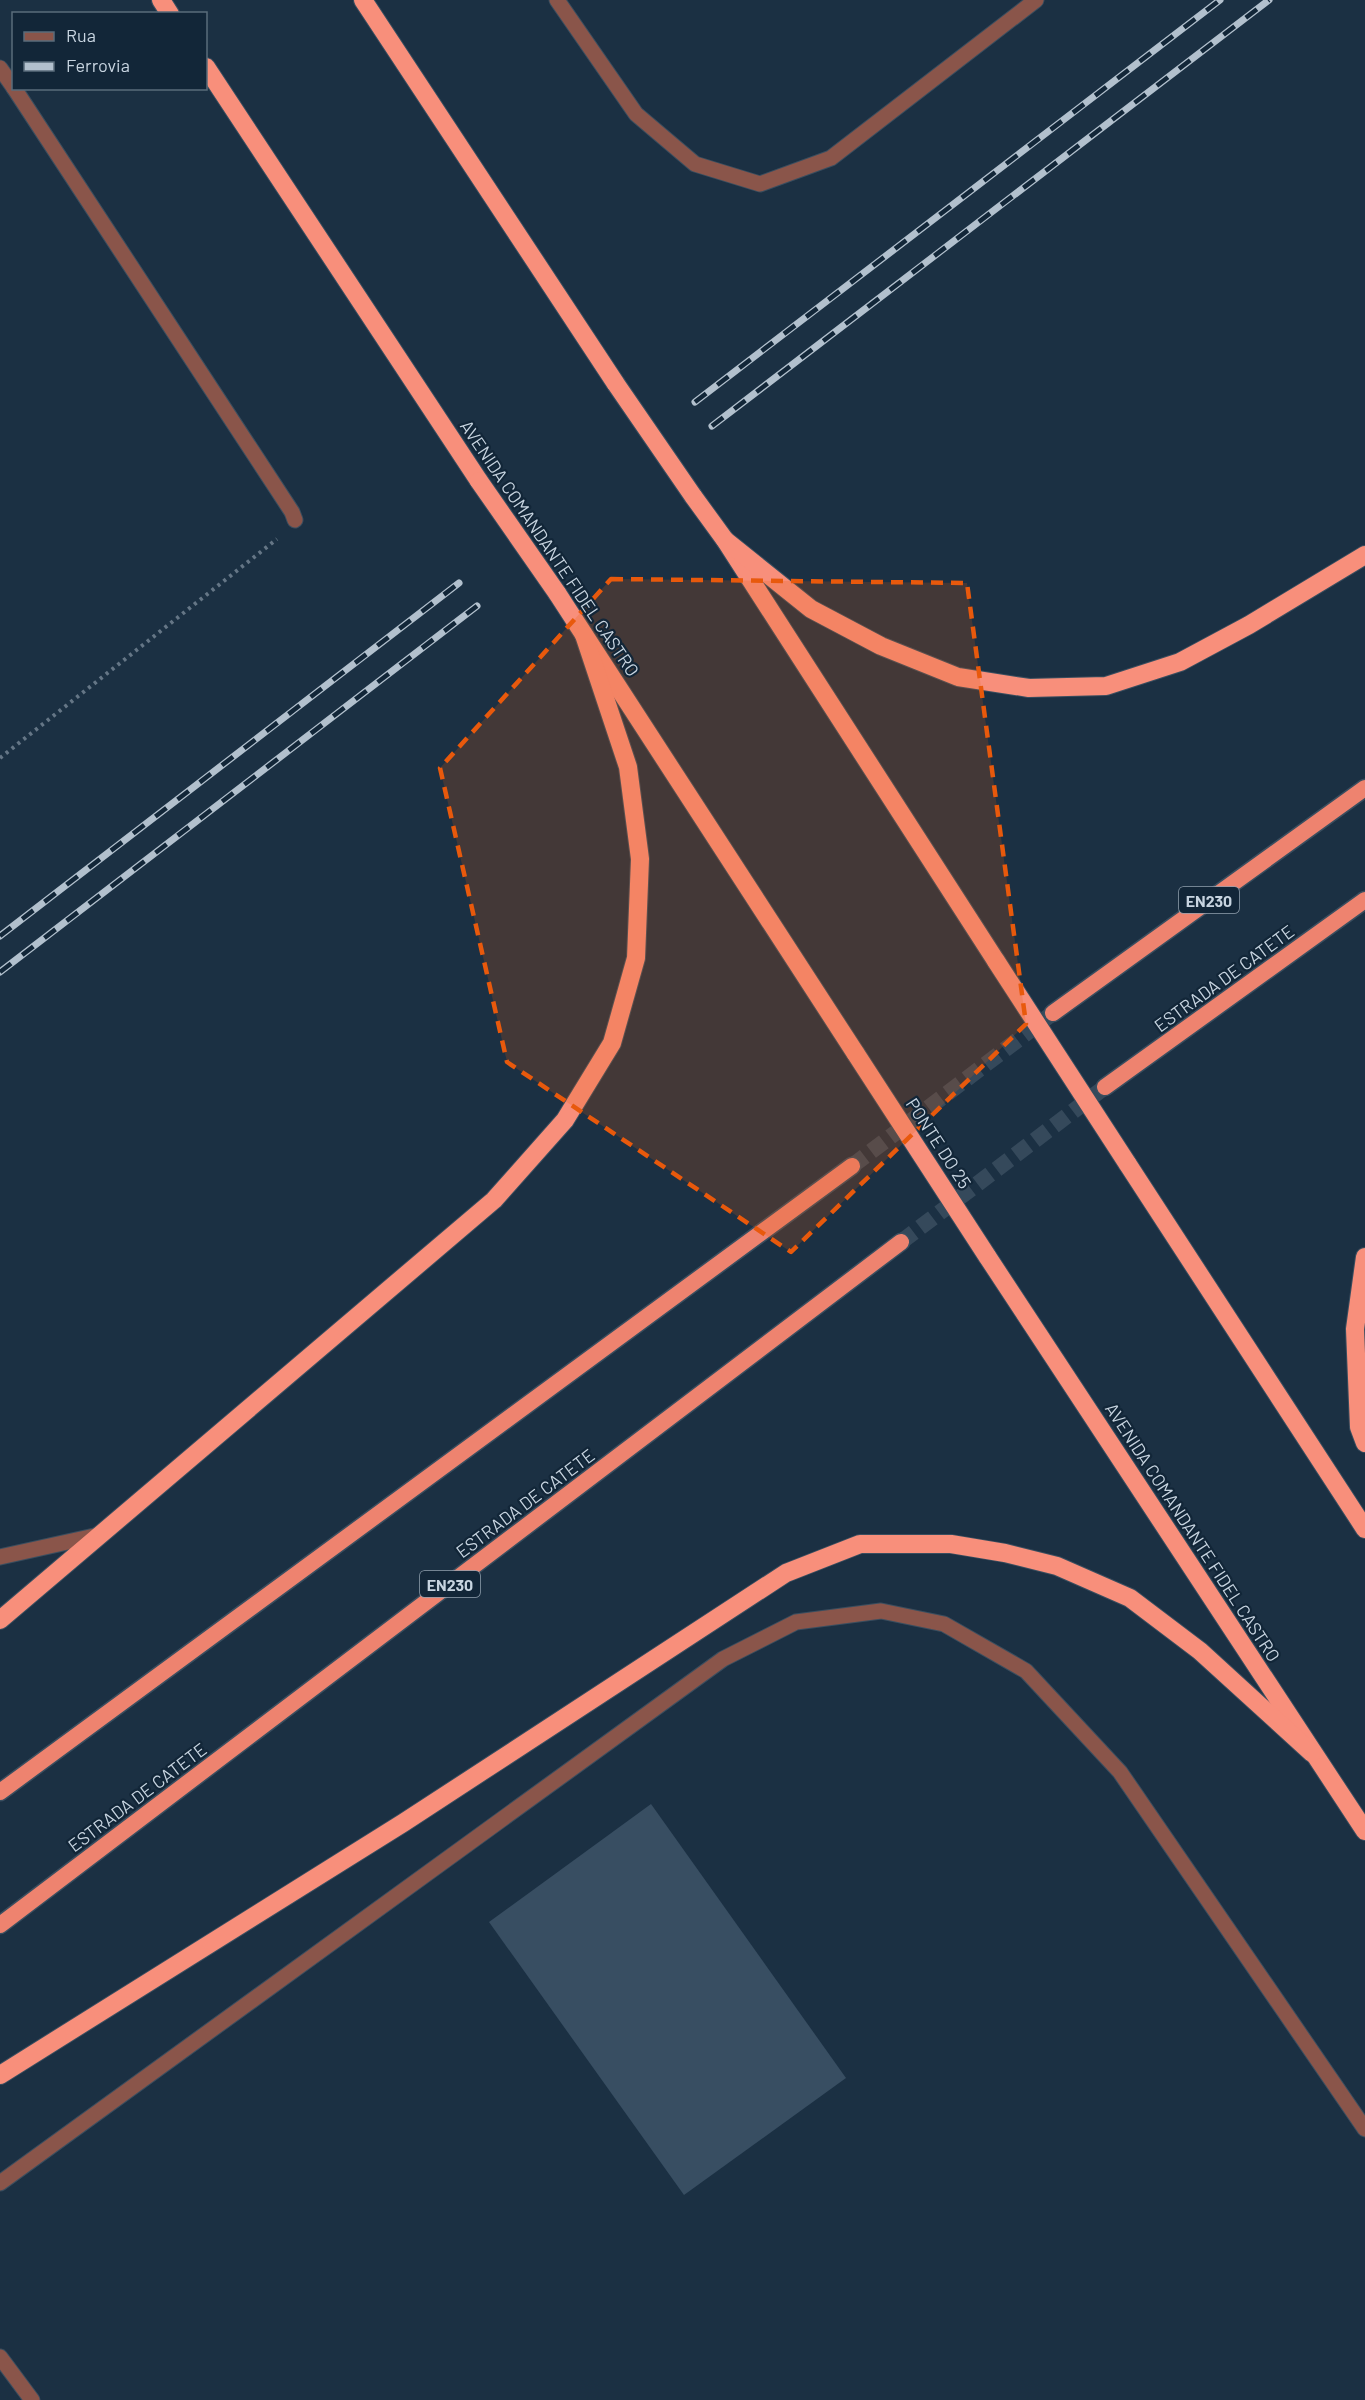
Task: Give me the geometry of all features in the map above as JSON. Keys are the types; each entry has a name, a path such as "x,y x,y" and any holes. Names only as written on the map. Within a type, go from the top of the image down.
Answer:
{"highway":[{"path":"363,0 616,384 725,540 1365,1529"},
{"name":"AVENIDA COMANDANTE FIDEL CASTRO","path":"207,69 479,481 557,593 856,1054"},
{"path":"725,540 811,609 881,646 958,677 1029,688 1106,686 1180,662 1249,625 1365,555"},
{"path":"0,1620 494,1200 565,1120 612,1043 636,958 640,859 628,767 584,635"},
{"name":"EN230","path":"1053,1012 1365,788"},
{"name":"ESTRADA DE CATETE","path":"1105,1087 1365,900"},
{"name":"PONTE DO 25","path":"856,1054 987,1256"},
{"path":"0,1792 852,1166"},
{"name":"ESTRADA DE CATETE","path":"0,1925 901,1242"},
{"name":"AVENIDA COMANDANTE FIDEL CASTRO","path":"987,1256 1365,1831"},
{"path":"1365,1257 1355,1329 1359,1427 1365,1443"},
{"path":"0,2075 403,1823 786,1573 860,1544 951,1544 1005,1554 1057,1566 1130,1598 1200,1651 1312,1753"}],"street":[{"path":"556,0 636,114 695,164 760,184 831,158 1036,0"},
{"path":"0,68 12,85"},
{"path":"15,90 292,512 295,520"},
{"path":"0,1557 101,1534"},
{"path":"0,2183 723,1659 796,1622 881,1611 944,1623 1026,1671 1120,1772 1365,2129"},
{"path":"0,2357 32,2400"}],"path":[{"path":"0,758 294,525 295,520"}],"highlighted area":[{"path":"611,579 967,583 1026,1024 791,1252 507,1062 440,768"}],"building":[{"path":"651,1804 846,2078 684,2195 489,1922"}],"tunnel":[{"path":"852,1166 1053,1013"},
{"path":"901,1242 1105,1087"}],"railway":[{"path":"695,402 1220,0"},
{"path":"712,426 1269,0"},
{"path":"0,936 459,583"},
{"path":"0,972 477,606"}]}
